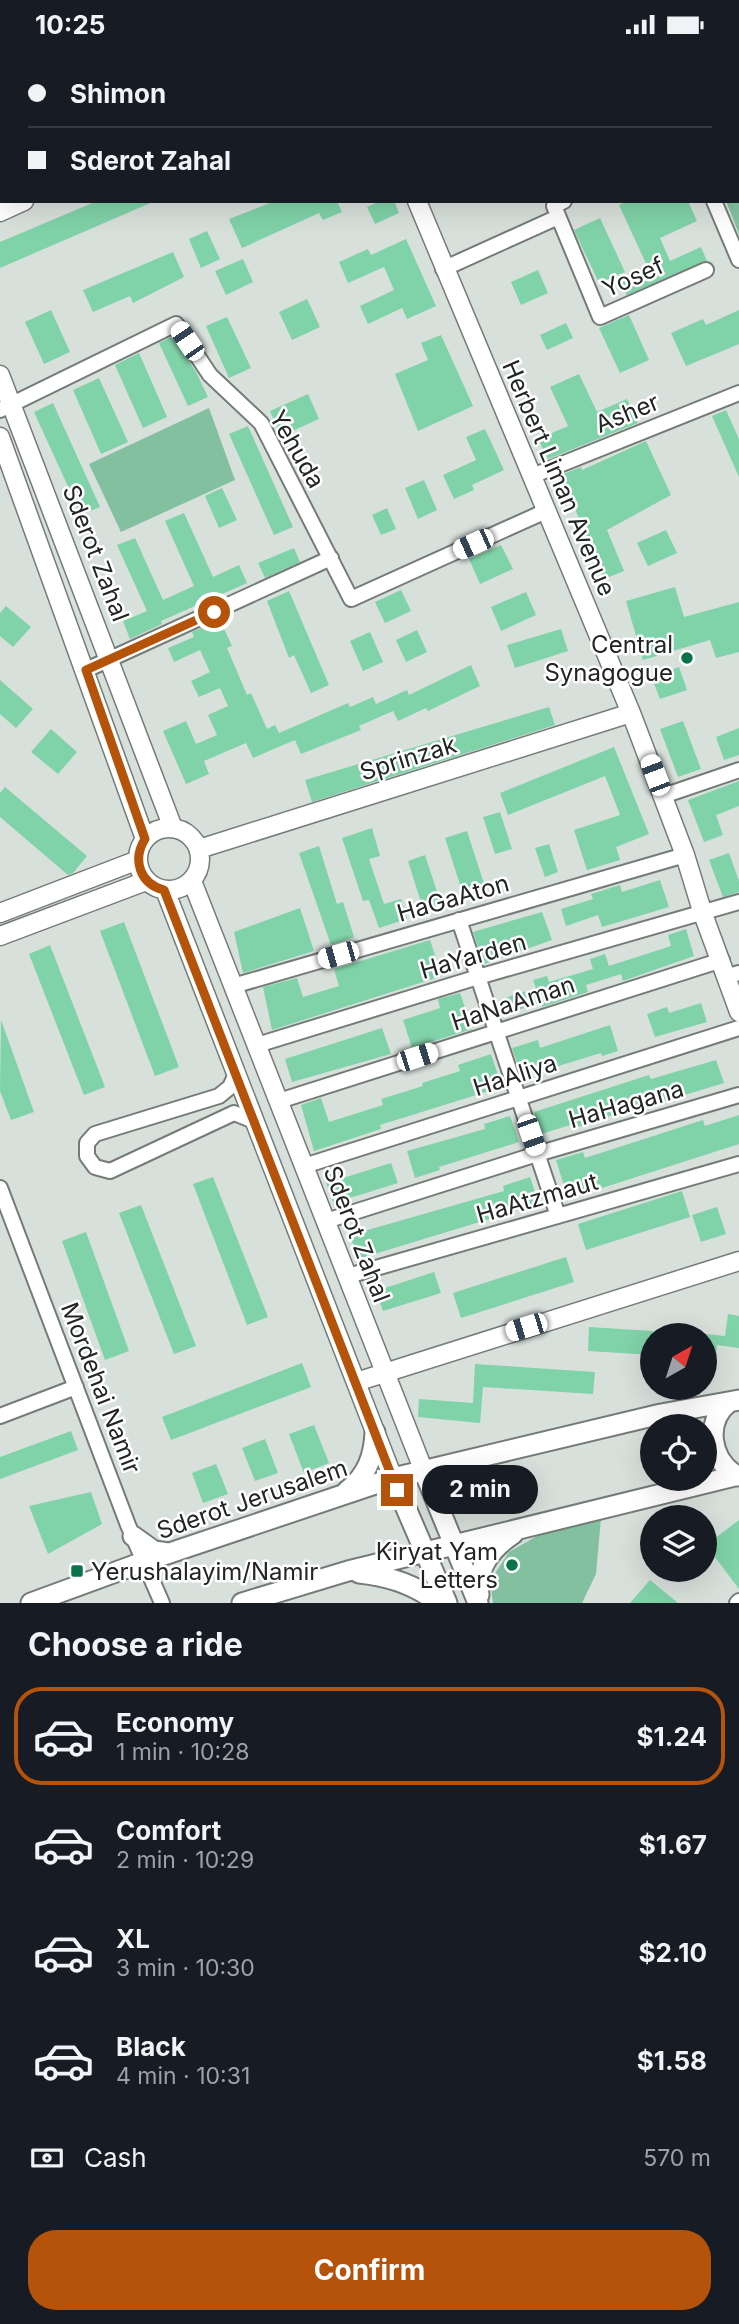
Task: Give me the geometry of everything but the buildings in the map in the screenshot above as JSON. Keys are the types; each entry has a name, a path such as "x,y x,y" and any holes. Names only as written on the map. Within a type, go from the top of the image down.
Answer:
{"main road":[{"name":"Sderot Jerusalem","path":"690,1414 734,1401"},
{"path":"734,1401 716,1416 712,1428 720,1461 738,1476"},
{"name":"Sderot Jerusalem","path":"31,1603 169,1553 423,1469 640,1426"},
{"path":"343,1494 366,1470 374,1450 375,1431"},
{"name":"Sderot Zahal","path":"423,1469 479,1603"},
{"path":"242,1603 348,1571 659,1493 738,1476"},
{"path":"393,1478 447,1603"},
{"path":"479,1603 478,1585 486,1559 493,1550 520,1529"},
{"path":"133,1536 154,1551 169,1553"},
{"path":"348,1571 398,1580 419,1589 438,1603"}],"street":[{"path":"0,212 20,203"},
{"name":"Herbert Liman Avenue","path":"418,203 443,269 631,713 685,855 703,914 730,970 739,1012"},
{"path":"443,269 558,217 554,206 560,203"},
{"path":"715,203 739,260"},
{"name":"Yosef","path":"558,217 600,317 706,270"},
{"name":"Yehuda","path":"6,407 176,324 210,375 261,423 351,599 546,511"},
{"name":"Sderot Zahal","path":"0,375 6,407 111,660 173,828"},
{"name":"Asher","path":"532,476 739,393"},
{"name":"Sderot Zahal","path":"0,437 145,839"},
{"path":"86,670 331,558"},
{"name":"Sprinzak","path":"199,849 631,713"},
{"path":"663,796 739,770"},
{"path":"173,828 189,835 199,849 200,866 192,881 175,891 164,890 146,881 138,860 145,839 153,832 173,828"},
{"name":"HaGaAton","path":"233,986 685,855"},
{"path":"0,913 138,860"},
{"path":"0,936 146,881"},
{"name":"Sderot Zahal","path":"192,881 423,1469"},
{"path":"164,890 393,1478"},
{"name":"HaYarden","path":"257,1045 478,977 739,902"},
{"path":"458,920 558,1216"},
{"name":"HaNaAman","path":"279,1101 496,1032 730,970"},
{"name":"HaAliya","path":"304,1166 739,1028"},
{"path":"236,1074 230,1087 219,1096 95,1134 87,1143 87,1156 94,1167 110,1171 234,1113 254,1122"},
{"name":"HaHagana","path":"326,1221 739,1094"},
{"name":"HaAtzmaut","path":"348,1276 739,1164"},
{"name":"Mordehai Namir","path":"0,1188 143,1562 162,1603"},
{"path":"356,1382 739,1261"},
{"path":"0,1416 76,1387"}],"green space":[{"path":"727,203 739,203 739,234"},
{"path":"209,408 235,480 121,532 89,464"},
{"path":"601,1518 596,1574 582,1603 493,1603 490,1581 509,1552 546,1531"}],"place":[{"name":"Central Synagogue","path":"687,658"},
{"name":"Kiryat Yam Letters","path":"512,1565"},
{"name":"Yerushalayim/Namir","path":"77,1571"}],"route":[{"path":"214,612 86,670 145,839 139,853 139,868 146,881 164,890 397,1490"}]}
